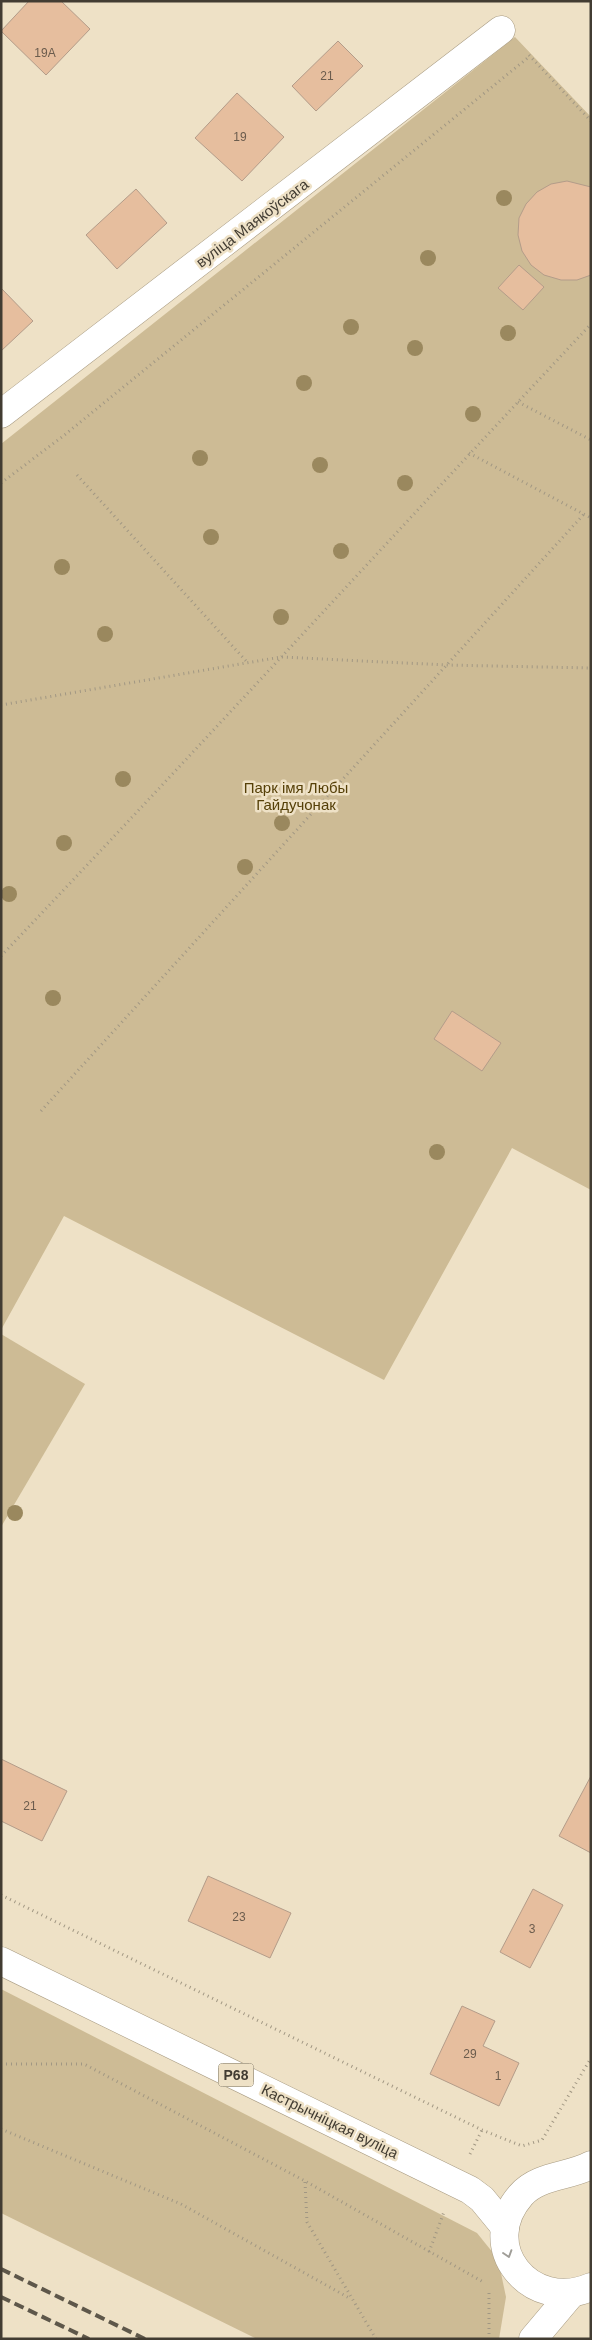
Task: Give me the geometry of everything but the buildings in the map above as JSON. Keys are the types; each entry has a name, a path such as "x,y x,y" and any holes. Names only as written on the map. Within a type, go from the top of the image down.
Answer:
{"main road":[{"name":"вуліца Маякоўскага","path":"1,414 501,30"},
{"name":"Кастрычніцкая вуліца","path":"1,1961 470,2190 482,2198 505,2227"},
{"path":"560,2176 576,2172 591,2165"},
{"name":"Р68","path":"534,2336 529,2291 511,2262 505,2245 505,2227 510,2210 522,2193 539,2182 560,2176 580,2179 591,2184"},
{"name":"Кастрычніцкая вуліца","path":"470,2190 495,2194 522,2193"},
{"name":"Р68","path":"521,2277 536,2288 552,2293 581,2290"},
{"name":"Р68","path":"534,2336 581,2290"}],"path":[{"path":"501,30 530,56 591,121"},
{"path":"1,483 62,437 530,56"},
{"path":"1,956 176,771 469,453 591,324"},
{"path":"518,402 591,440"},
{"path":"469,453 591,518"},
{"path":"77,475 247,662"},
{"path":"41,1111 584,514"},
{"path":"1,704 281,657 446,665 591,668"},
{"path":"1,1895 482,2130 522,2146 542,2140 591,2058"},
{"path":"1,2064 84,2064 305,2181 489,2285 489,2339"},
{"path":"1,2129 181,2204 351,2299"},
{"path":"305,2181 307,2222 376,2339"}],"green space":[{"name":"Парк імя Любы Гайдучонак","path":"515,37 591,117 591,1190 512,1148 384,1380 64,1216 1,1330 1,444"},
{"path":"1,1334 85,1384 1,1527"},
{"path":"1,1989 477,2233 498,2259 506,2297 499,2339 257,2339 1,2213"}],"railway":[{"path":"1,2269 145,2339"},
{"path":"1,2297 89,2339"}]}
